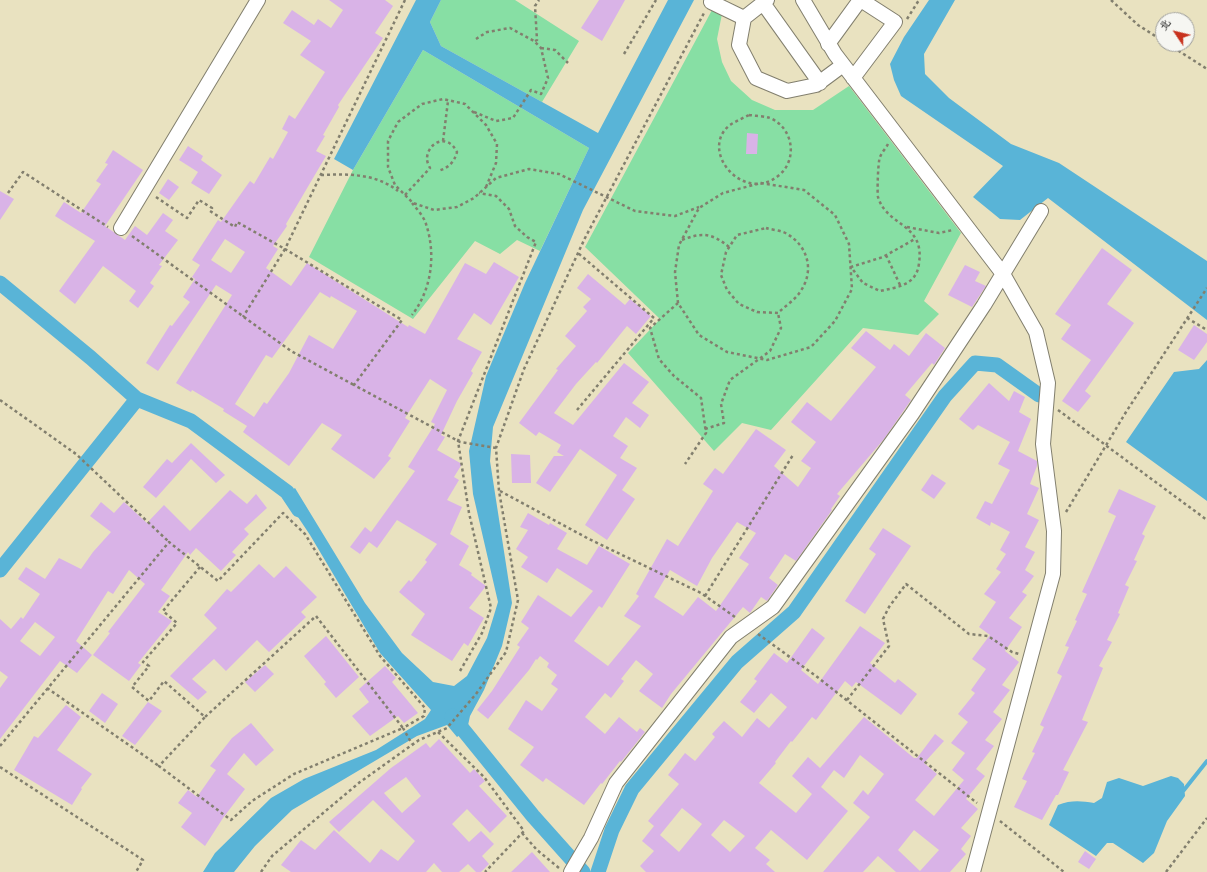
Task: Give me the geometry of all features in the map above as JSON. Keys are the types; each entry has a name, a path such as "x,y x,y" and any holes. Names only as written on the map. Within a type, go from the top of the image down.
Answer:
{"street":[{"path":"121,228 258,0"},
{"path":"803,0 828,44 843,65 1003,274 1036,332 1048,383 1043,444 1054,531 1053,574 973,872"},
{"path":"828,44 861,0 895,22 853,78"},
{"path":"711,2 744,18"},
{"path":"820,83 765,2 744,18 739,45 756,78 787,91 816,86 820,83 843,65"},
{"path":"571,872 591,838 616,783 731,637 773,607 912,414 1003,274 1041,211"}],"path":[{"path":"243,316 285,249 405,0"},
{"path":"534,41 537,40 535,6 539,0"},
{"path":"624,54 656,0"},
{"path":"1111,0 1138,25 1155,36"},
{"path":"261,872 272,856 360,782 412,744 447,728 476,694 506,652 518,600 499,491 496,448 524,369 578,253 711,2"},
{"path":"472,111 496,121 513,118 531,90 541,94 548,78 541,48 534,41 510,28 487,32 476,39"},
{"path":"541,48 555,50 568,63"},
{"path":"1180,52 1207,70"},
{"path":"486,187 496,163 497,144 486,125 465,104 443,99 422,104 398,122 388,141 388,167 395,185 413,203 434,210 457,207 474,198 496,178 529,169 560,174 606,198 636,211 675,216 705,204"},
{"path":"443,142 448,100"},
{"path":"761,183 723,193 699,208 682,241 675,272 678,303 699,336 727,352 767,360 811,347 835,321 852,289 849,244 835,214 804,190 761,183 748,183 735,178 721,161 721,137 730,125 749,115 771,118 784,129 791,143 791,158 778,176 761,183"},
{"path":"895,134 879,158 878,196 890,217 907,227 939,233 955,230 965,224"},
{"path":"405,195 430,168 427,159 430,150 437,142 446,141 453,144 457,152 454,161 445,169 438,171"},
{"path":"8,193 24,172 118,233 121,228 291,351 458,441 496,448"},
{"path":"321,175 349,174 372,177 392,186 408,198 426,222 433,259 427,288 412,315"},
{"path":"145,189 187,218 199,200 212,208 210,211 235,227 237,222 285,249 402,320 354,385"},
{"path":"460,671 482,633 491,608 469,513 458,441 536,242 527,237 515,226 509,209 496,196 479,193"},
{"path":"851,267 863,283 880,291 906,285 918,270 921,250 907,227"},
{"path":"766,228 786,233 800,244 809,261 807,280 800,292 778,313 757,312 745,307 739,304 727,290 721,275 726,252 729,247 737,235 766,228"},
{"path":"682,241 698,234 712,236 729,247"},
{"path":"851,267 886,255 915,239"},
{"path":"577,410 654,318 578,253"},
{"path":"886,255 901,286"},
{"path":"1054,531 1106,445 1207,288"},
{"path":"678,303 650,328 659,359 674,376 701,398 706,433 685,464"},
{"path":"705,429 724,423 721,404 730,380 770,351 780,328 778,313"},
{"path":"1188,318 1207,330"},
{"path":"0,400 76,454 169,542 218,581 283,513 305,534 380,656 425,708 424,716 403,728 294,774 252,801 231,820 159,766 47,688"},
{"path":"1047,401 1207,520"},
{"path":"705,596 793,455"},
{"path":"0,746 169,542"},
{"path":"200,567 163,611 177,623 143,662 149,666 132,687 149,701 164,681 205,717"},
{"path":"847,700 888,646 883,619 889,607 906,584 969,634 988,636 1012,652 1031,657"},
{"path":"159,766 205,717 316,616 403,728 412,744"},
{"path":"438,732 484,777 524,831 485,872"},
{"path":"0,767 143,860 136,872"},
{"path":"990,813 1064,872"},
{"path":"1166,872 1207,818"},
{"path":"522,833 537,850 563,872"}],"green space":[{"path":"441,0 515,0 579,41 542,102 441,46 430,22"},
{"path":"712,10 722,14 717,39 722,62 731,81 752,100 775,110 813,110 849,86 961,233 924,301 939,314 918,335 863,328 771,430 742,423 714,451 628,353 660,319 585,247"},
{"path":"423,50 589,148 540,251 517,240 500,254 475,241 413,319 309,257 353,170"}],"water":[{"path":"416,0 441,0 430,22 441,46 598,133 668,0 694,0 583,210 493,427 490,461 512,603 502,646 484,690 470,716 467,730 457,737 447,725 417,736 292,810 255,846 234,872 203,872 215,853 271,798 304,779 376,750 425,719 431,710 380,653 310,535 284,496 295,488 365,603 402,653 433,682 454,686 467,676 487,638 498,602 473,494 469,451 486,376 525,283 589,148 423,50 353,170 334,159"},
{"path":"929,0 955,0 924,54 925,74 949,98 1011,144 1059,163 1207,261 1207,320 1048,198 1020,220 1000,219 973,197 1003,166 901,96 894,80 890,64 904,37"},
{"path":"1207,360 1207,501 1126,442 1174,372 1199,369"},
{"path":"1171,776 1178,778 1184,784 1185,796 1167,821 1154,853 1143,863 1113,843 1107,843 1096,856 1049,825 1058,805 1076,801 1094,803 1102,798 1107,782 1119,778 1143,786"}],"building":[{"path":"329,0 385,0 393,6 375,33 383,38 338,105 339,107 323,135 325,136 316,151 326,156 286,224 287,226 273,246 278,249 266,268 291,286 307,263 408,327 409,325 425,334 465,263 486,274 494,262 519,277 491,325 474,313 457,339 482,352 471,371 473,373 457,401 441,435 445,437 437,450 462,464 454,477 459,480 447,500 462,507 450,534 469,546 459,565 472,573 471,575 486,586 469,608 484,618 468,646 464,643 452,661 411,635 425,614 399,592 409,580 411,582 427,562 425,560 437,544 397,520 377,548 369,542 360,554 350,547 365,527 371,532 415,471 408,467 435,424 431,422 447,390 430,379 405,418 410,421 388,456 391,458 374,479 331,449 342,435 322,423 289,466 243,432 247,426 223,411 224,409 192,390 191,392 176,383 232,295 216,285 158,371 146,363 170,325 172,326 190,302 183,297 195,279 192,277 200,265 192,260 218,220 221,222 250,181 254,184 270,157 273,159 288,132 282,129 289,115 295,119 325,72 300,55 311,41 283,23 292,10 314,25 318,19 331,28 343,10","holes":["225,239 245,252 231,273 211,260","320,292 330,298 331,296 357,311 333,349 309,335 289,373 267,404 264,402 254,417 235,404 266,355 272,358"]},
{"path":"599,0 625,0 602,41 581,28"},
{"path":"747,133 758,134 757,154 746,154"},
{"path":"188,146 203,156 201,160 222,175 209,194 191,183 198,172 179,160"},
{"path":"113,150 143,170 105,226 125,240 135,226 147,235 163,213 173,220 165,231 178,240 159,265 162,266 150,283 154,286 138,308 129,301 136,291 103,266 75,304 59,291 95,241 55,216 64,202 81,213 101,184 96,181 108,164 105,163"},
{"path":"168,179 179,187 169,200 159,193"},
{"path":"0,191 14,199 0,220"},
{"path":"1102,248 1132,270 1107,304 1134,323 1085,391 1091,396 1078,412 1062,401 1091,360 1061,339 1071,325 1055,314"},
{"path":"965,265 980,272 975,281 986,286 972,307 948,295"},
{"path":"588,274 625,305 630,299 651,316 636,334 627,326 597,363 596,362 576,384 554,413 573,425 624,363 649,382 632,403 649,415 640,428 626,417 613,436 628,446 620,458 637,468 622,490 635,499 607,540 585,525 617,475 580,449 550,492 536,483 554,456 564,456 557,452 561,445 539,432 536,436 519,423 558,370 556,369 576,346 565,336 587,311 583,307 591,299 577,288"},
{"path":"1194,325 1207,334 1207,342 1194,360 1178,350"},
{"path":"866,331 890,350 894,344 909,356 926,333 945,348 934,365 932,363 905,395 911,400 884,439 837,494 840,496 831,509 832,510 796,561 785,554 769,578 778,585 767,601 761,597 750,613 743,607 671,694 662,708 639,691 653,674 636,660 621,679 624,681 611,698 605,693 585,717 605,734 619,717 637,732 640,728 645,732 584,805 546,778 543,782 520,765 534,747 508,729 526,700 542,711 558,689 551,684 557,675 547,667 549,663 540,656 537,660 536,659 529,670 488,719 477,710 492,691 520,647 517,645 529,628 521,622 538,595 571,617 593,591 557,568 547,583 521,567 528,557 516,549 528,530 520,527 528,513 567,533 557,549 587,565 599,546 630,564 602,608 599,606 574,641 608,666 641,626 624,616 639,596 636,594 667,539 678,546 713,491 703,484 715,468 723,474 756,429 786,450 774,466 798,487 811,468 801,461 816,442 791,422 807,402 831,421 876,367 851,348","holes":["737,522 756,533 739,558 749,564 716,611 698,597 683,616 654,597 670,570 697,586 712,558"]},
{"path":"989,383 1009,401 1014,391 1025,397 1019,412 1031,419 1018,451 1037,461 1037,466 1030,484 1039,488 1027,514 1039,520 1025,547 1035,552 1025,570 1034,576 1022,592 1027,595 1009,618 1022,627 1005,651 1019,662 1002,685 1010,690 993,712 1002,719 985,740 994,746 976,769 985,776 966,799 978,809 961,828 971,836 961,849 966,854 950,872 896,872 878,856 863,872 823,872 870,817 853,803 863,790 868,795 884,774 860,755 844,778 834,770 821,787 848,811 807,860 771,830 755,848 770,860 766,864 775,872 646,872 640,866 654,851 642,841 654,826 648,821 679,784 668,775 685,753 695,761 715,737 712,734 724,721 742,737 757,718 769,728 787,707 771,693 754,713 740,702 757,681 754,679 774,653 787,663 812,628 825,638 801,670 818,684 860,626 885,643 870,663 895,683 898,679 917,694 901,715 856,682 852,687 845,681 816,720 812,717 792,742 791,741 775,762 776,763 759,783 796,813 812,794 792,776 808,757 820,768 864,717 914,758 917,758 935,734 944,741 924,763 937,774 915,800 934,816 964,780 952,770 965,753 951,743 968,722 958,714 975,693 971,690 986,669 972,659 990,635 979,627 996,602 984,594 1001,572 996,569 1006,554 1000,550 1010,532 991,522 990,526 976,518 985,501 992,504 1010,470 998,464 1010,442 978,425 973,430 959,419","holes":["682,808 702,824 679,852 660,835","724,820 745,836 730,852 711,835","914,830 939,850 920,871 898,850"]},
{"path":"191,443 225,475 216,483 191,459 156,498 143,487 167,459 172,463"},
{"path":"511,454 530,455 531,483 512,483"},
{"path":"932,474 946,483 934,499 921,490"},
{"path":"1119,489 1156,506 1142,534 1145,536 1134,560 1137,561 1125,585 1129,587 1118,613 1120,614 1107,640 1112,642 1099,666 1103,668 1082,720 1088,722 1063,770 1069,772 1058,795 1056,795 1042,820 1014,807 1027,781 1022,779 1035,753 1032,752 1044,727 1040,725 1062,676 1057,673 1069,647 1065,646 1077,621 1075,620 1087,594 1082,592 1116,516 1108,512"},
{"path":"230,490 247,504 256,494 267,508 244,529 249,534 232,552 236,555 221,571 196,548 190,555 188,552 161,590 170,596 158,612 172,621 138,663 141,665 129,681 93,655 110,633 108,632 145,584 129,570 113,594 108,591 76,641 92,655 77,673 60,661 0,739 0,688 8,677 0,671 0,619 11,629 21,617 23,619 40,594 18,579 26,567 45,579 59,558 81,569 93,552 111,532 90,516 101,502 114,513 124,502 147,523 164,505 190,531","holes":["35,622 55,637 40,656 20,641"]},
{"path":"883,528 911,546 865,614 845,601 876,554 869,549"},
{"path":"259,564 274,578 286,566 317,597 301,612 306,617 269,652 257,640 226,671 214,659 192,679 207,692 198,700 170,676 217,628 204,615 227,589 231,592"},
{"path":"326,636 359,677 336,698 324,684 326,682 304,656"},
{"path":"265,665 274,674 255,692 245,682"},
{"path":"385,666 396,678 392,682 418,713 404,723 398,716 370,736 352,716 369,702 359,689"},
{"path":"102,693 118,704 105,723 89,711"},
{"path":"148,702 162,711 135,745 122,736"},
{"path":"66,705 81,717 57,750 92,774 81,788 82,789 72,805 14,770 34,736 38,738"},
{"path":"251,723 274,750 256,766 244,753 227,774 245,789 223,818 205,846 181,827 192,813 178,803 188,790 197,797 216,770 210,766 232,738"},
{"path":"439,739 470,773 474,769 485,781 479,786 507,816 490,833 467,809 452,824 469,842 481,831 494,844 482,856 489,864 481,872 476,872 468,864 459,872 442,872 434,863 426,872 291,872 281,865 301,840 315,850 334,830 370,863 381,849 398,861 415,841 373,800 339,832 329,822 391,768 426,743 430,748","holes":["406,777 421,796 402,813 384,793"]},
{"path":"1085,851 1096,859 1089,869 1078,862"},
{"path":"532,852 550,872 511,872"}],"waterway":[{"path":"0,283 91,358 137,399 0,570"},
{"path":"598,872 612,830 632,789 737,662 794,612 945,396 975,363 997,365 1039,395"},
{"path":"137,399 191,421 287,492 299,510"},
{"path":"452,716 533,816 583,872"},
{"path":"1184,790 1207,761"}]}
